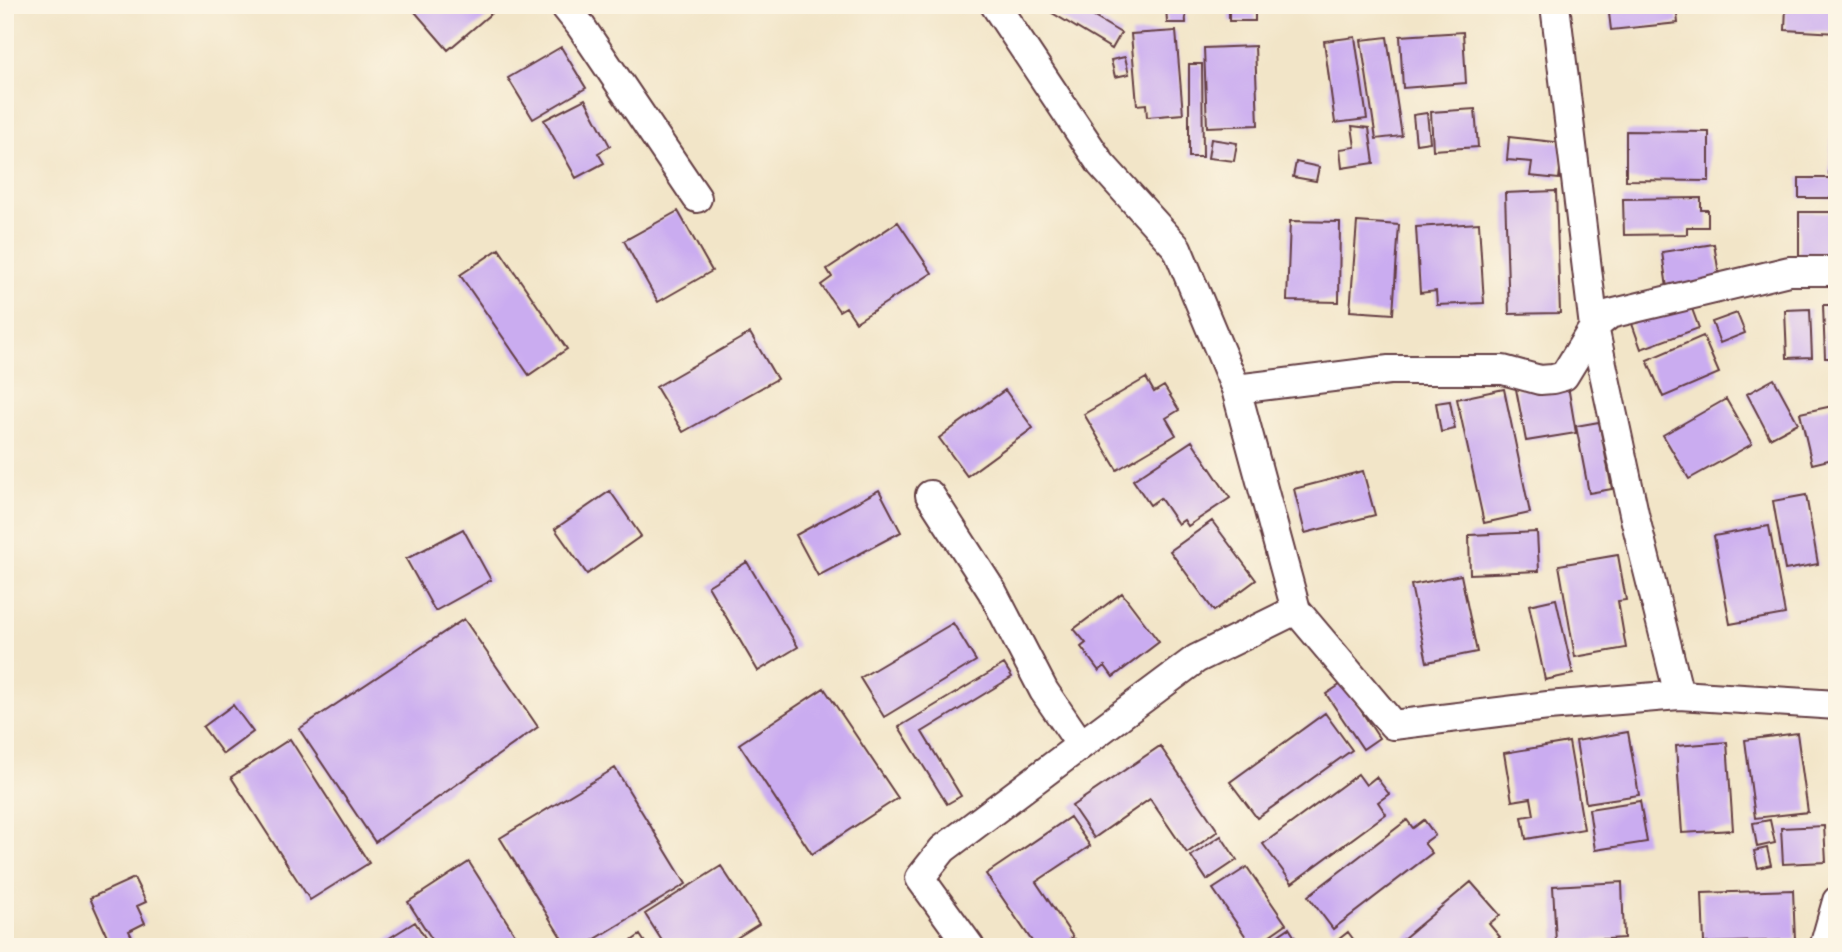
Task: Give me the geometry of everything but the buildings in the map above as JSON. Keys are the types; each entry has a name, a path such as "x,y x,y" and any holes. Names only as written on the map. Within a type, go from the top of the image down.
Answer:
{"street":[{"path":"564,5 697,198"},
{"path":"995,5 1101,164 1177,248 1237,389 1296,610 1393,725 1548,706 1679,695 1837,705"},
{"path":"1555,5 1594,327 1635,518 1679,695"},
{"path":"1237,389 1389,370 1503,370 1540,380 1553,379 1564,376 1594,327 1609,314 1789,271 1837,271"},
{"path":"930,495 992,591 1044,691 1081,745"},
{"path":"970,947 920,878 943,849 1196,659 1296,610"},
{"path":"1824,947 1837,901"}]}
